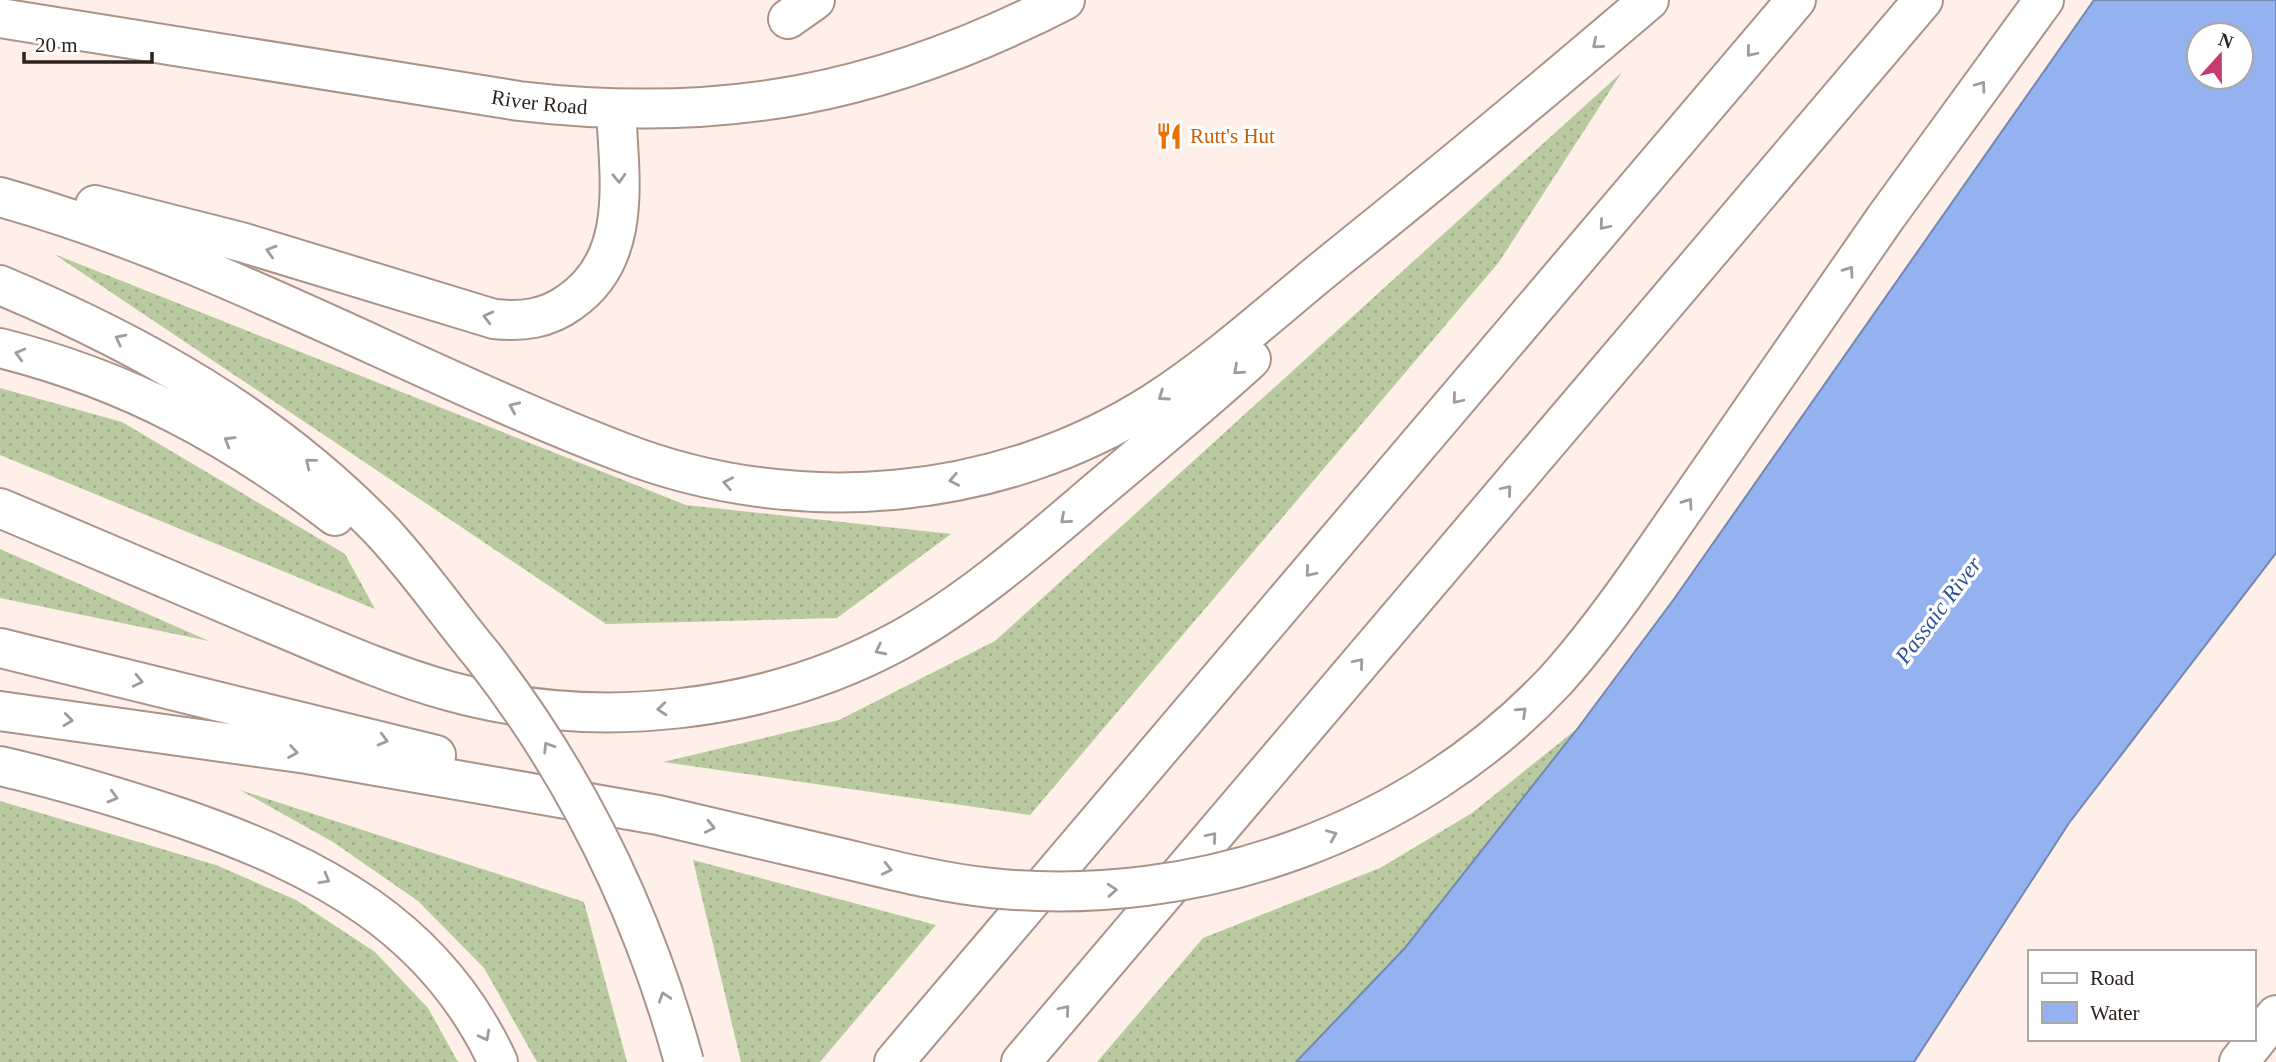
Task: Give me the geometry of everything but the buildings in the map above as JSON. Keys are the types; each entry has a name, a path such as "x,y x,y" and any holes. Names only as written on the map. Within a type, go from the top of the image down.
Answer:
{"main road":[{"name":"River Road","path":"0,18 519,101 616,110 729,106 843,87 885,76 964,48 1065,0"},
{"path":"0,197 95,226 172,256 585,438 658,466 729,484 765,489 874,492 948,482 1019,466 1058,453 1125,420 1193,374 1485,140 1649,0"},
{"path":"894,1062 1796,0"},
{"path":"1021,1062 1923,0"},
{"path":"0,648 375,738 658,815 914,875 991,887 1107,890 1182,881 1258,863 1332,836 1389,808 1435,781 1496,736 1545,691 1581,651 1627,591 1810,327 2044,0"},
{"path":"0,189 100,205 172,223 470,312 519,321 562,308 596,279 607,262 614,243 619,203 616,110"},
{"path":"0,508 362,661 451,692 529,707 635,711 704,704 769,691 834,670 897,641 990,581 1230,377 1485,140"},
{"path":"0,285 130,344 172,367 261,424 323,474 380,530 483,656 558,763 601,843 647,947 684,1062"},
{"path":"0,348 59,364 119,387 199,424 238,446 337,518 454,621"},
{"path":"0,711 307,754 658,815"},
{"path":"0,766 164,813 246,841 321,877 382,916 435,963 464,1001 498,1062"},
{"path":"2239,1062 2276,1015"}],"green space":[{"path":"1622,72 1499,262 1030,815 663,762 839,720 995,641"},
{"path":"54,254 686,505 951,534 837,618 606,624"},
{"path":"0,388 122,422 345,554 375,609 0,455"},
{"path":"0,549 209,641 0,598"},
{"path":"1578,728 1404,949 1296,1062 1097,1062 1203,938 1380,868 1472,813"},
{"path":"240,790 584,902 627,1062 537,1062 484,968 418,901 333,842"},
{"path":"0,801 216,865 296,900 375,952 428,1008 458,1062 0,1062"},
{"path":"693,860 936,925 820,1062 741,1062"}],"water":[{"name":"Passaic River","path":"2094,0 2276,0 2276,553 2069,823 1914,1062 1296,1062 1404,949 1578,728 1674,599"}],"place":[{"name":"Rutt's Hut","path":"1169,136"}]}
